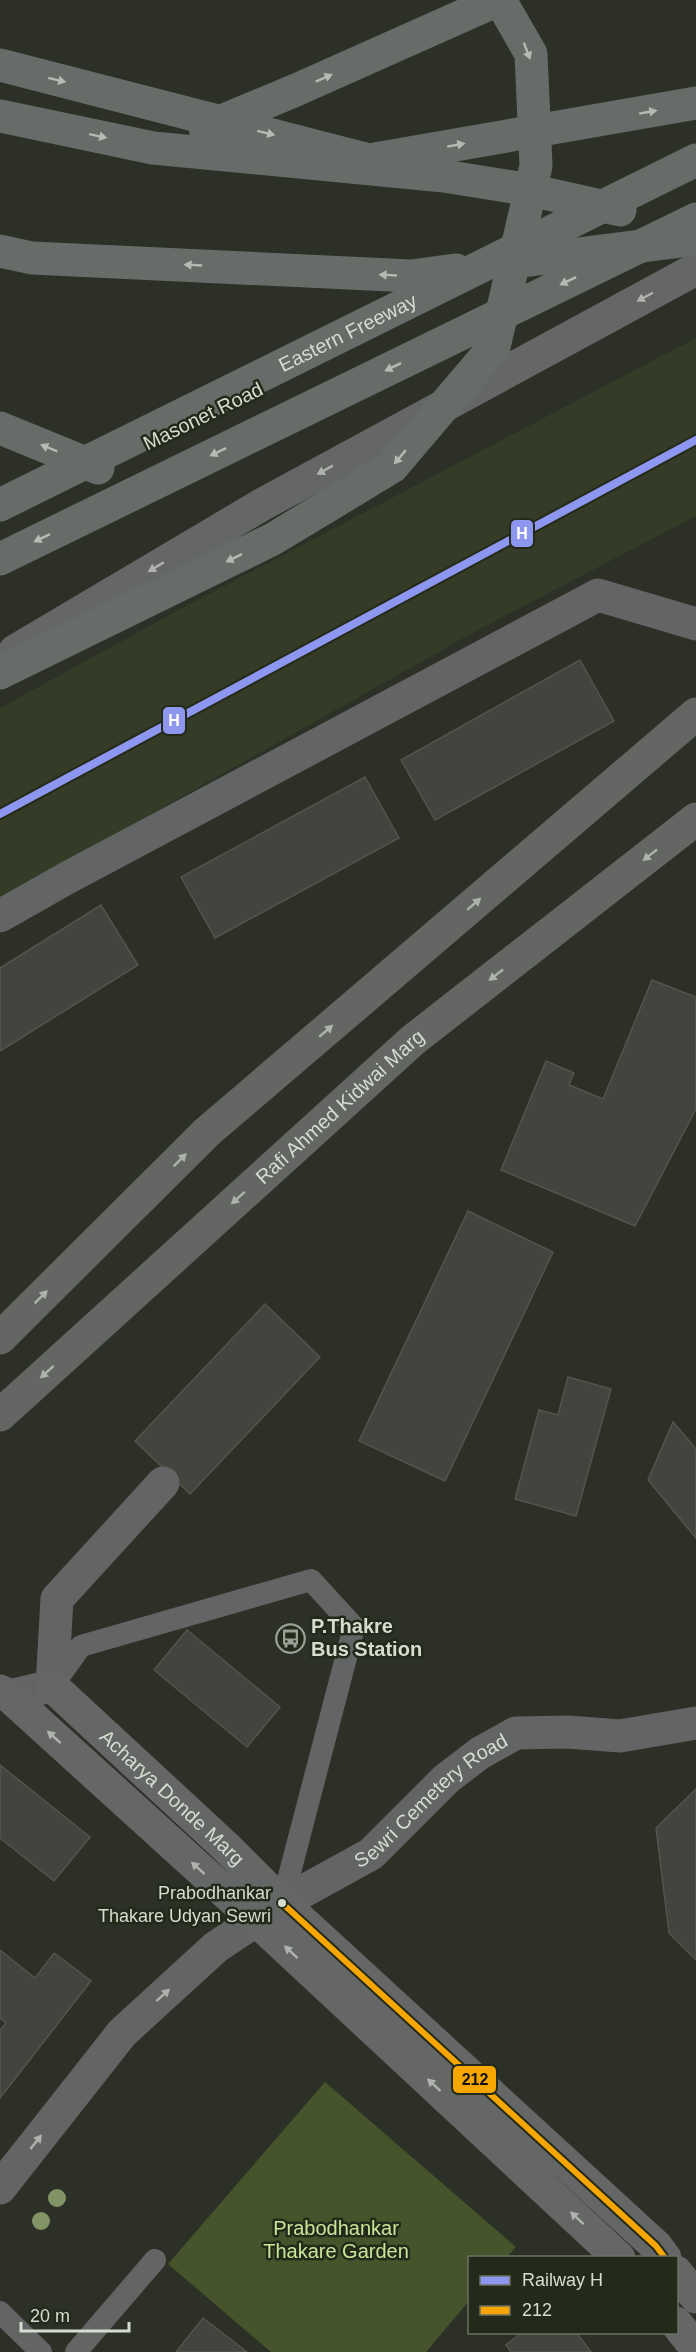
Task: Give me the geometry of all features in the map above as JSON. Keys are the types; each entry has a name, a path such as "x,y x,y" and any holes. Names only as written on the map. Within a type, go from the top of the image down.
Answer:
{"highway":[{"path":"0,673 273,539 392,467 494,347 536,166 531,54 499,0 264,104 153,148"},
{"path":"0,65 369,160 696,103"},
{"path":"0,116 153,148 444,176 525,189 620,210"},
{"name":"Eastern Freeway","path":"0,506 696,160"},
{"path":"0,559 696,219"},
{"path":"0,251 32,258 411,276 696,240"},
{"path":"0,428 98,468"}],"main road":[{"path":"0,1338 207,1132 695,716"},
{"name":"Rafi Ahmed Kidwai Marg","path":"0,1414 413,1040 696,819"}],"street":[{"name":"Masonet Road","path":"0,515 696,173"},
{"path":"0,660 263,504 696,269"},
{"path":"0,916 598,595 696,624"},
{"path":"52,1686 57,1599 163,1483"},
{"name":"Acharya Donde Marg","path":"5,1694 52,1686 226,1847 269,1912 617,2256"},
{"name":"Acharya Donde Marg","path":"5,1694 269,1912 656,2246 664,2256"},
{"name":"Sewri Cemetery Road","path":"0,2188 122,2033 216,1947 269,1912 371,1854 446,1779 480,1753 516,1733 568,1732 620,1736 696,1723"},
{"path":"678,2274 696,2297"},
{"path":"678,2326 696,2348"}],"lane":[{"path":"52,1686 81,1646 311,1580 354,1627 269,1912"},
{"path":"76,2352 155,2260"},
{"path":"0,2312 41,2352"}],"shaded area":[{"path":"696,338 696,516 476,631 0,899 0,708 173,613"}],"green space":[{"name":"Prabodhankar Thakare Garden","path":"325,2082 516,2247 508,2256 468,2256 468,2302 426,2352 271,2352 168,2264"}],"building":[{"path":"580,660 614,721 435,820 401,760"},
{"path":"365,777 399,838 215,938 181,877"},
{"path":"101,905 138,965 0,1051 0,968"},
{"path":"652,980 696,997 696,1109 635,1226 501,1170 546,1061 574,1073 569,1085 603,1099"},
{"path":"468,1211 553,1252 445,1481 359,1441"},
{"path":"265,1304 320,1357 190,1494 135,1441"},
{"path":"568,1377 611,1389 576,1516 515,1499 539,1410 558,1415"},
{"path":"673,1422 696,1449 696,1538 648,1480"},
{"path":"187,1630 280,1707 247,1747 154,1670"},
{"path":"0,1765 90,1837 54,1881 0,1838"},
{"path":"696,1789 696,1960 669,1933 656,1828"},
{"path":"0,1950 35,1978 54,1953 91,1981 0,2098 0,2030 6,2023 0,2018"},
{"path":"203,2318 247,2352 176,2352"},
{"path":"520,2334 578,2334 591,2352 511,2352 506,2345"}],"rail line":[{"name":"H","path":"0,814 696,440"}],"transit line":[{"name":"212","path":"282,1903 656,2246 664,2256"}],"place":[{"name":"P.Thakre Bus Station","path":"290,1638"},
{"name":"Prabodhankar Thakare Udyan Sewri","path":"282,1903"}]}
